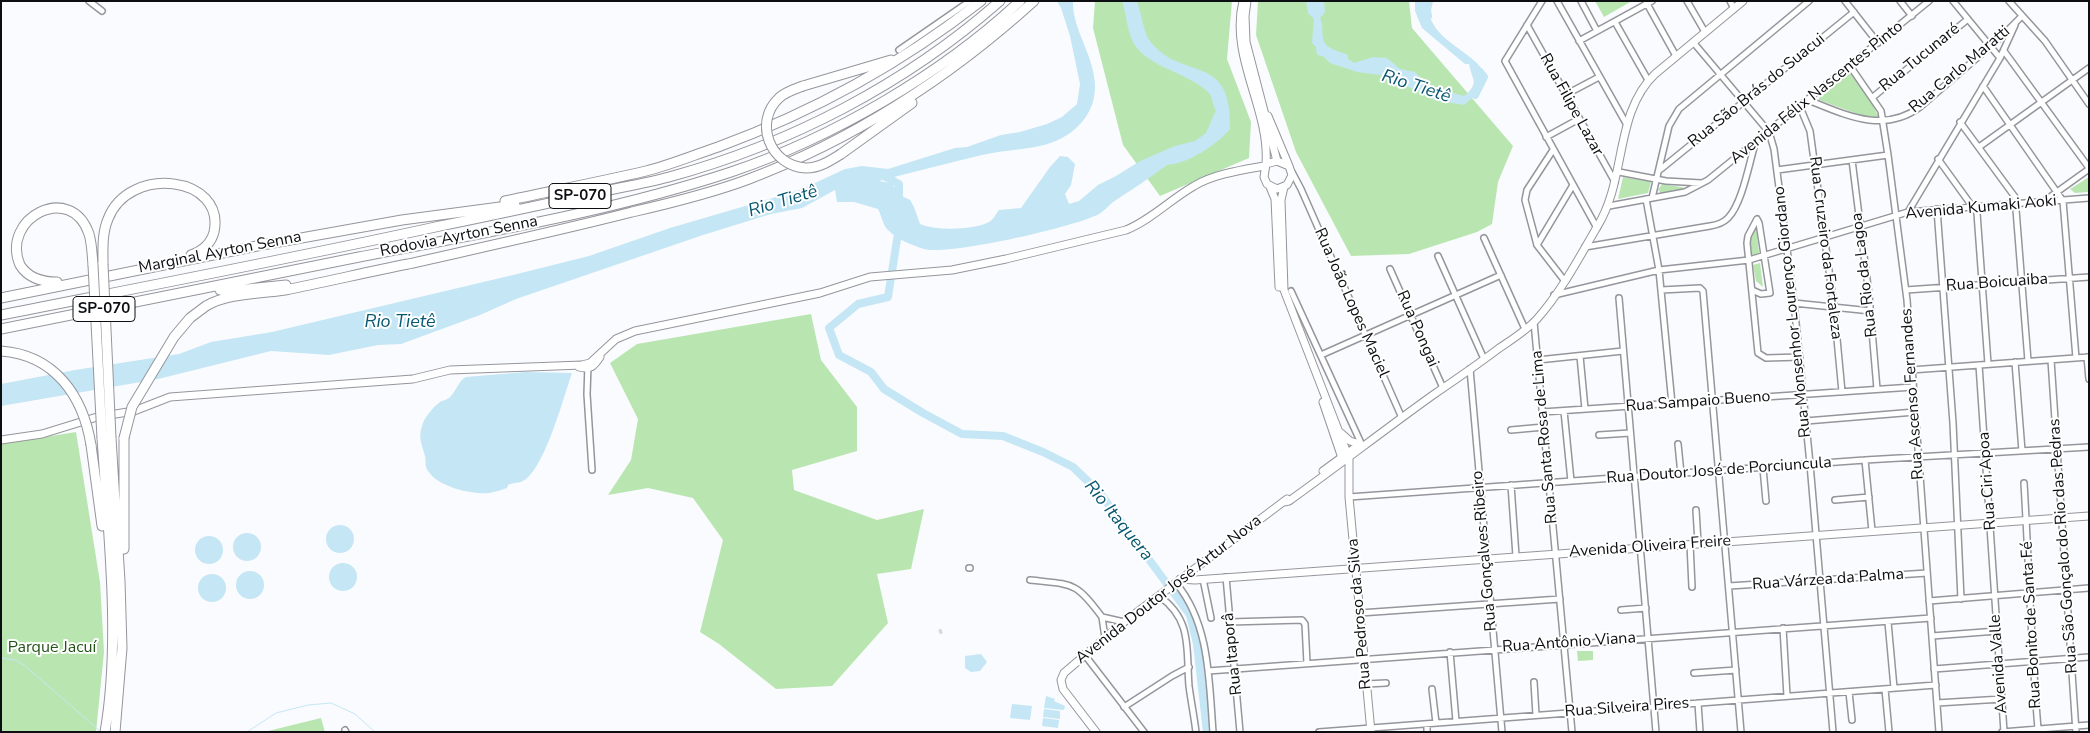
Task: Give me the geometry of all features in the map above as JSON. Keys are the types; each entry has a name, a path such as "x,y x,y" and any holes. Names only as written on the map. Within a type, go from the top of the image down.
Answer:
{"highway":[{"path":"439,215 647,171 744,137 821,103 866,80 912,52 981,1"},
{"name":"Rodovia Ayrton Senna","path":"1,315 282,260 668,177 742,154 805,127 863,98 918,64 975,23 1000,1"},
{"name":"Rodovia Ayrton Senna","path":"1,330 473,235 661,193 733,171 849,120 907,86 960,50 1020,1"},
{"path":"120,581 123,574 124,559 124,438 132,407 174,337 190,318 206,306 224,299 306,285 557,232 646,209 748,179 830,143 869,122 934,82 976,51 1034,1"},
{"path":"912,52 876,65 803,86 780,96 770,111 766,129 768,141 774,152 783,161 794,166 807,168 819,166 841,154 914,101 934,82"},
{"path":"748,179 849,120"},
{"path":"105,729 112,649 111,582 98,264 105,227 109,217 117,204 126,195 139,187 163,182 189,188 208,203 215,220 214,234 207,245 196,253 169,262"},
{"path":"439,215 585,195"},
{"path":"89,278 44,281 28,274 16,256 15,243 18,230 29,216 42,209 53,207 67,210 81,219 91,240 98,264"},
{"name":"Marginal Ayrton Senna","path":"1,298 169,262 439,215"},
{"path":"208,289 228,291 279,285 306,285"},
{"path":"1,351 32,358 52,370 71,390 83,412 91,445 106,572 111,582"},
{"path":"106,438 120,581 122,648 115,732"}],"street":[{"path":"89,1 102,11"},
{"path":"899,50 970,1"},
{"path":"1243,1 1239,18 1241,44 1266,146 1265,180 1275,199 1280,292 1337,444 1345,458"},
{"path":"1248,1 1245,16 1246,42 1277,161 1290,169"},
{"path":"1542,1 1505,62 1597,228"},
{"path":"1557,1 1627,126"},
{"path":"1581,1 1597,32"},
{"path":"1687,1 1705,32"},
{"path":"1730,1 1734,9"},
{"name":"Avenida Doutor José Artur Nova","path":"1096,732 1063,689 1061,682 1064,673 1084,654 1124,622 1312,479 1402,418 1534,322 1564,280 1609,206 1619,172 1627,126 1635,100 1648,80 1743,1"},
{"path":"1652,198 1669,126 1675,113 1688,99 1809,1"},
{"path":"1845,1 1878,43"},
{"path":"1900,1 1912,16"},
{"name":"Avenida Félix Nascentes Pinto","path":"1609,206 1685,192 1704,183 1755,144 1929,1"},
{"path":"1953,1 2000,58"},
{"path":"2009,1 2044,41 2089,104"},
{"path":"1579,41 1648,2 1676,56"},
{"name":"Rua São Brás do Suacui","path":"1660,169 1854,12"},
{"name":"Rua Carlo Maratti","path":"1884,122 1913,112 1991,46 2022,16"},
{"name":"Rua Tucunaré","path":"1873,97 1968,19"},
{"path":"1615,22 1648,80"},
{"path":"1908,212 1960,122 2000,58 2017,22"},
{"name":"Rua Filipe Lazar","path":"1527,25 1616,184"},
{"path":"1693,42 1769,132"},
{"path":"2004,51 2089,168 2042,202"},
{"name":"Rua Ascenso Fernandes","path":"1850,66 1873,97 1881,111 1884,122 1906,290 1939,732"},
{"path":"1979,147 2089,68"},
{"path":"1565,95 1600,77"},
{"path":"1983,86 2064,200 2076,358"},
{"path":"1261,99 1290,169 1291,179 1286,186 1281,200 1284,290 1339,430 1345,458"},
{"path":"1808,100 1869,120 1884,122"},
{"name":"Rua Cruzeiro da Fortaleza","path":"1800,107 1808,126 1814,165 1834,307 1842,392"},
{"path":"1546,137 1579,119"},
{"path":"1960,122 2010,188 2016,204 2028,361"},
{"name":"Rua Monsenhor Lourenço Giordano","path":"1769,132 1777,170 1800,356 1833,732"},
{"path":"1585,247 1710,226 1726,220 1734,210 1739,197 1755,144"},
{"path":"1553,150 1525,196 1537,245 1564,280"},
{"path":"1777,170 1888,155"},
{"path":"1938,159 1977,213 1988,364"},
{"name":"Rua Rio da Lagoa","path":"1852,160 1870,311 1877,389"},
{"path":"592,470 588,380 591,366 616,339 635,331 820,293 870,277 961,268 1126,230 1140,224 1184,192 1206,179 1265,167 1277,161"},
{"name":"Rua João Lopes Maciel","path":"1290,169 1301,189 1402,418"},
{"path":"1619,172 1690,184 1704,183"},
{"path":"1270,187 1277,189 1293,185 1301,189"},
{"path":"1537,245 1573,185"},
{"name":"Avenida Kumaki Aoki","path":"1554,295 1659,270 1764,257 1908,212 2089,198"},
{"path":"1646,199 1659,270 1672,404"},
{"path":"1937,209 1949,367 1961,599"},
{"path":"1752,290 1761,294 1770,293 1759,222 1757,220 1747,240 1757,348 1759,355 1770,359 1800,356"},
{"path":"1484,238 1525,329"},
{"path":"1438,256 1484,359"},
{"name":"Rua Pongai","path":"1390,269 1443,388"},
{"path":"1321,355 1501,275"},
{"name":"Rua Boicuaiba","path":"1906,290 2089,277"},
{"path":"1661,290 1702,289 1729,586 1740,732"},
{"path":"1291,291 1360,444"},
{"path":"1619,298 1656,732"},
{"path":"1794,303 1870,311"},
{"name":"Rua Santa Rosa de Lima","path":"1534,322 1572,732"},
{"path":"1538,360 1623,351"},
{"path":"1580,356 1584,409"},
{"path":"1912,370 2088,357 2089,379"},
{"name":"Rua São Gonçalo do Rio das Pedras","path":"2051,360 2076,729"},
{"path":"2015,362 2022,452"},
{"name":"Rua Ciri Apoa","path":"1979,365 1995,596"},
{"path":"1,440 42,434 97,417 134,411 165,398 413,380 450,370 519,366 591,366"},
{"name":"Rua Gonçalves Ribeiro","path":"1470,369 1502,732"},
{"name":"Rua Sampaio Bueno","path":"1542,412 1913,387"},
{"path":"1564,411 1571,481"},
{"path":"1806,421 1915,412"},
{"path":"1511,430 1544,427"},
{"path":"1339,430 1344,436 1360,444"},
{"name":"Avenida Doutor José Artur Nova","path":"1284,502 1289,501 1345,458 1360,444 1385,430"},
{"path":"1598,435 1630,433"},
{"path":"1312,479 1336,455 1337,444"},
{"path":"1678,444 1680,474"},
{"name":"Rua Doutor José de Porciuncula","path":"1349,497 1865,460 2089,447"},
{"name":"Rua Pedroso da Silva","path":"1345,458 1348,470 1371,730"},
{"path":"1865,460 1872,531"},
{"path":"1763,468 1766,501"},
{"name":"Rua Bonito de Santa Fé","path":"2024,483 2038,729"},
{"path":"1511,486 1516,556"},
{"path":"1834,500 1869,497"},
{"path":"1696,510 1698,544"},
{"name":"Avenida Oliveira Freire","path":"1179,580 2089,516"},
{"path":"1690,544 1692,586"},
{"name":"Rua Várzea da Palma","path":"1729,586 1927,573"},
{"name":"Rua Itaporâ","path":"1226,577 1240,732"},
{"path":"1207,578 1210,618"},
{"path":"1030,580 1060,583 1078,588 1102,617 1104,638"},
{"path":"1179,580 1199,624 1208,671 1213,732"},
{"path":"1929,601 2089,588"},
{"path":"1161,594 1171,604 1180,621 1188,644 1189,684 1196,732"},
{"name":"Avenida Valle","path":"1995,596 2004,732"},
{"path":"1360,613 1560,599"},
{"path":"1621,610 1646,608"},
{"path":"1102,617 1124,622"},
{"name":"Rua Antônio Viana","path":"1208,671 1364,658 1930,618"},
{"path":"1229,622 1298,619 1304,621 1307,663"},
{"path":"1888,622 1894,688"},
{"path":"1783,628 1787,696"},
{"path":"1932,636 1996,631"},
{"path":"1450,652 1456,721"},
{"path":"1084,654 1144,732"},
{"path":"1934,670 2089,657"},
{"path":"1124,707 1189,667"},
{"path":"1694,673 1736,670"},
{"path":"1534,682 1536,715"},
{"path":"1366,684 1386,683"},
{"name":"Rua Silveira Pires","path":"1319,732 1371,730 1456,721 1936,685"},
{"path":"1432,689 1436,723"},
{"path":"1885,689 1889,732"},
{"path":"1849,692 1852,720"},
{"path":"1937,703 2002,699"},
{"path":"1698,703 1700,732"},
{"path":"1427,724 1427,732"},
{"path":"2004,732 2038,729 2076,729 2089,725"}],"green space":[{"path":"1095,1 1232,1 1227,59 1251,122 1249,158 1160,196 1123,145 1093,28"},
{"path":"1258,1 1409,1 1412,28 1513,146 1498,182 1492,224 1477,232 1409,254 1351,256 1296,152 1256,35"},
{"path":"1595,1 1632,1 1604,17"},
{"path":"1851,73 1872,103 1879,118 1863,116 1819,100 1819,98"},
{"path":"1623,177 1651,182 1648,193 1618,199"},
{"path":"2089,177 2089,192 2075,193 2070,189"},
{"path":"1662,184 1687,188 1661,193 1658,190"},
{"path":"1756,227 1759,253 1752,255 1750,240"},
{"path":"1760,263 1763,287 1756,281 1753,265"},
{"path":"811,314 821,360 857,407 857,451 792,470 794,490 877,520 924,509 911,569 877,574 888,623 832,686 776,689 719,644 700,632 723,540 693,498 648,488 608,495 631,460 638,419 610,363 637,344"},
{"name":"Parque Jacuí","path":"76,432 100,582 104,652 96,732 1,732 1,444"},
{"path":"1577,651 1593,651 1593,660 1578,661"},
{"path":"321,718 325,732 264,732"}],"water":[{"path":"1057,1 1073,1 1076,22 1094,74 1094,97 1091,108 1085,118 1068,134 1047,144 995,152 879,181 891,183 902,196 910,200 920,224 944,229 974,227 990,221 999,210 1021,208 1060,156 1068,157 1075,164 1071,185 1065,194 1069,204 1079,201 1098,185 1140,161 1175,146 1195,141 1206,133 1216,110 1209,93 1192,81 1153,62 1137,48 1129,32 1122,1 1137,1 1148,38 1163,54 1203,71 1214,78 1223,88 1228,104 1230,129 1201,153 1175,164 1167,165 1113,202 1099,214 1086,220 1039,233 958,248 924,249 914,246 891,233 884,225 878,209 854,202 837,202 835,190 802,208 771,214 703,235 516,299 480,315 401,344 378,345 329,355 271,351 158,379 1,406 1,384 75,370 179,354 211,342 272,332 513,275 589,256 670,228 800,190 845,169 862,166 888,169 955,148 967,147 1001,135 1020,132 1047,124 1062,117 1077,104 1080,84 1070,36"},
{"name":"Rio Tietê","path":"1306,1 1324,1 1325,12 1320,18 1324,42 1329,47 1348,55 1348,59 1354,63 1373,57 1387,58 1400,69 1415,72 1425,82 1442,90 1464,96 1472,88 1474,81 1469,64 1465,64 1422,28 1415,11 1415,1 1428,1 1429,14 1441,34 1479,65 1486,74 1478,87 1478,93 1464,105 1434,100 1422,94 1403,78 1357,72 1330,63 1323,56 1317,55 1316,47 1312,43 1314,19 1308,13"},
{"path":"526,372 572,373 547,445 533,471 526,479 508,485 507,488 489,493 481,493 453,488 430,474 426,467 420,438 423,423 432,410 440,402 450,397 466,377"},
{"path":"340,525 350,529 354,539 350,549 340,553 330,549 326,539 330,529"},
{"path":"247,533 257,537 261,547 257,557 247,561 237,557 233,547 237,537"},
{"path":"209,536 219,540 223,550 219,560 209,564 199,560 195,550 199,540"},
{"path":"343,563 353,567 357,577 353,587 343,591 333,587 329,577 333,567"},
{"path":"250,571 260,575 264,585 260,595 250,599 240,595 236,585 240,575"},
{"path":"212,574 222,578 226,588 222,598 212,602 202,598 198,588 202,578"},
{"path":"981,654 987,662 980,671 971,672 965,668 965,656"},
{"path":"1046,696 1055,699 1054,701 1065,706 1064,710 1044,708"},
{"path":"1012,704 1032,706 1030,720 1010,718"},
{"path":"1044,709 1060,711 1060,719 1043,717"},
{"path":"1043,718 1059,720 1058,728 1042,726"}],"waterway":[{"name":"Rio Tietê","path":"1428,16 1429,1"},
{"name":"Rio Tietê","path":"1475,95 1484,77 1480,72"},
{"name":"Rio Tietê","path":"1390,75 1414,85"},
{"name":"Rio Tietê","path":"880,174 899,184 899,201"},
{"name":"Rio Itaquera","path":"899,227 888,297 858,304 829,328 839,355 871,372 884,389 962,434 1003,436 1043,452 1073,467 1100,493 1190,615 1197,644 1207,732"},
{"path":"1,658 15,660 24,665 100,731"},
{"path":"247,732 276,713 308,705 331,703 355,714 375,732"}]}
